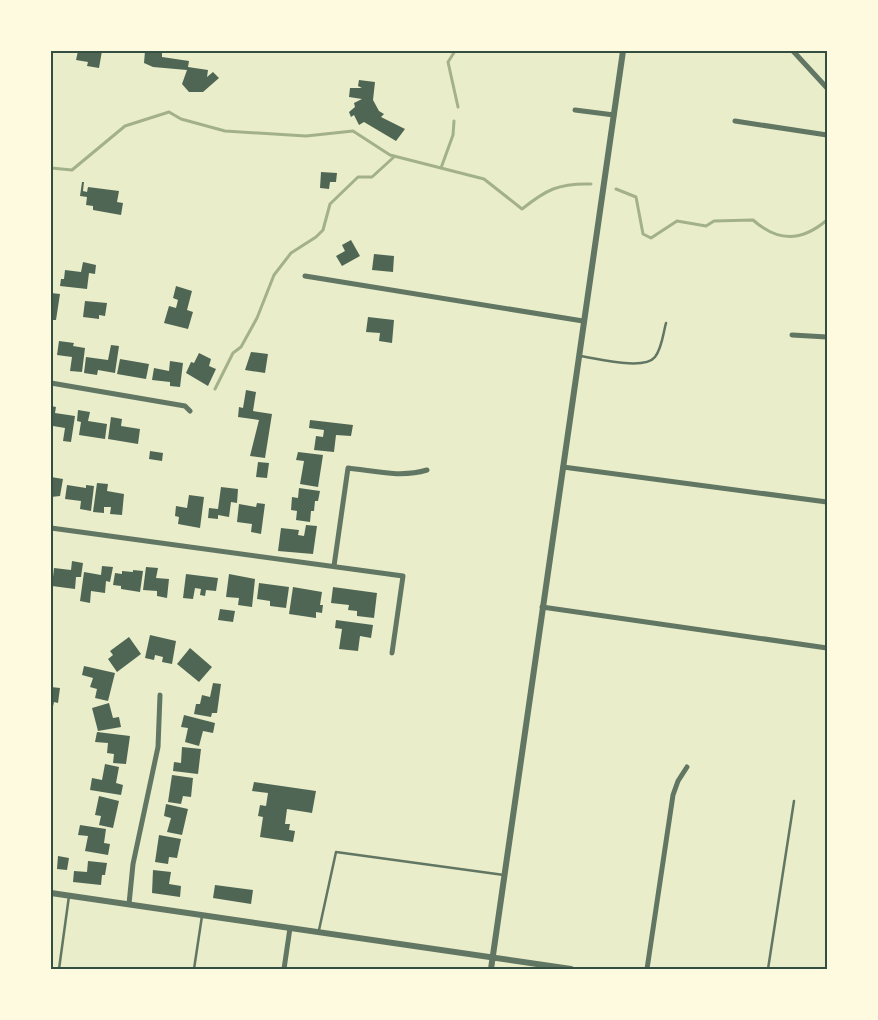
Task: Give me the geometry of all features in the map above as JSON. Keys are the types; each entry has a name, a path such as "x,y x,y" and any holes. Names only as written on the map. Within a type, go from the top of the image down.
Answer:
{"street":[{"path":"491,969 623,51"},
{"path":"793,51 827,88"},
{"path":"575,110 614,114"},
{"path":"735,121 827,135"},
{"path":"306,276 583,321"},
{"path":"792,336 827,337"},
{"path":"51,383 185,406 190,411"},
{"path":"563,467 827,502"},
{"path":"334,566 348,468 401,474 428,470"},
{"path":"51,528 403,576 392,653"},
{"path":"542,607 827,648"},
{"path":"129,904 133,864 158,747 160,694"},
{"path":"647,969 673,795 678,781 687,767"},
{"path":"51,892 571,969"},
{"path":"284,969 290,928"}],"lane":[{"path":"578,355 633,364 648,362 655,357 666,323"},
{"path":"768,969 794,801"},
{"path":"318,932 336,852 505,875"},
{"path":"59,969 69,895"},
{"path":"194,969 202,915"}],"building":[{"path":"78,51 102,51 99,68 87,66 88,62 76,60"},
{"path":"145,51 162,53 162,57 189,61 188,67 208,70 207,77 213,72 219,78 203,92 189,92 182,84 187,70 153,67 144,63"},
{"path":"359,80 375,82 373,100 379,111 384,114 381,117 405,129 396,141 364,122 359,125 354,115 351,117 349,112 355,107 354,103 362,99 349,97 350,88 362,88 358,86"},
{"path":"321,172 337,173 336,182 330,182 329,189 320,188"},
{"path":"82,182 84,182 83,191 87,192 88,187 119,191 117,202 123,203 121,215 93,210 93,206 86,205 87,197 80,196"},
{"path":"351,240 360,256 342,266 336,256 345,251 342,245"},
{"path":"374,254 394,256 393,272 372,270"},
{"path":"83,262 96,265 95,274 89,273 87,289 60,286 61,279 64,279 65,270 81,272"},
{"path":"176,286 192,291 187,310 193,312 188,329 164,323 169,306 176,308 178,300 173,298"},
{"path":"51,293 60,294 56,320 51,320"},
{"path":"85,301 107,303 105,316 99,315 99,319 83,317"},
{"path":"368,317 394,320 392,343 379,341 380,333 366,332"},
{"path":"59,341 74,343 73,346 85,348 82,372 70,371 72,357 57,355"},
{"path":"111,345 119,346 115,373 98,370 97,375 84,373 86,357 108,360"},
{"path":"251,352 268,354 265,373 245,370"},
{"path":"199,353 211,359 209,366 216,369 208,386 186,373 191,362 194,363"},
{"path":"120,359 149,364 146,379 117,374"},
{"path":"170,361 183,363 180,387 170,386 170,382 152,380 154,368 169,371"},
{"path":"246,390 256,392 253,411 272,414 265,458 250,456 259,420 238,417 239,407 243,408"},
{"path":"51,406 56,407 55,413 75,416 71,442 63,441 65,428 53,426 51,431"},
{"path":"78,410 90,412 88,421 107,424 105,439 79,435 81,422 77,421"},
{"path":"111,417 122,419 121,426 140,429 138,444 108,439"},
{"path":"310,420 353,425 351,436 336,435 334,452 314,450 316,436 323,437 324,430 309,428"},
{"path":"150,451 163,453 162,461 149,459"},
{"path":"298,452 323,455 318,487 300,484 304,461 296,460"},
{"path":"258,462 269,463 267,478 256,477"},
{"path":"51,477 63,479 60,496 51,497"},
{"path":"97,483 108,484 107,491 124,494 122,515 110,514 111,507 104,507 104,513 93,512"},
{"path":"67,485 86,488 86,485 94,486 91,511 80,509 81,501 65,499"},
{"path":"221,487 238,489 237,503 231,502 229,517 218,515 218,519 208,518 209,508 218,509"},
{"path":"299,488 320,491 318,501 315,501 314,511 311,511 310,522 296,520 297,511 291,510 292,497 298,498"},
{"path":"189,495 204,497 200,528 178,524 179,517 175,516 176,506 187,508"},
{"path":"257,503 265,504 261,534 251,532 252,524 237,522 239,504 256,507"},
{"path":"306,525 317,526 313,554 278,551 281,528 299,530 298,535 304,536"},
{"path":"72,561 83,563 81,577 76,577 75,589 52,586 54,568 71,570"},
{"path":"102,566 113,567 110,582 106,581 105,593 91,591 90,603 80,601 84,572 101,575"},
{"path":"146,567 158,568 156,578 169,579 167,598 157,596 157,591 143,590"},
{"path":"133,570 143,571 140,592 121,589 121,586 113,585 115,573 122,574 122,571 133,572"},
{"path":"186,574 218,578 216,591 206,590 205,596 200,595 201,589 195,588 193,599 183,598"},
{"path":"229,574 255,579 252,607 238,605 239,598 226,597"},
{"path":"259,583 289,587 286,608 270,606 270,601 257,599"},
{"path":"293,587 322,592 320,605 323,605 322,613 316,612 316,618 289,614"},
{"path":"333,587 377,593 374,618 357,616 357,611 348,610 349,605 331,603"},
{"path":"220,609 235,611 233,622 218,620"},
{"path":"336,620 373,625 371,638 360,636 358,651 339,649 342,629 335,628"},
{"path":"150,635 176,641 172,664 162,662 163,657 155,655 154,660 145,658"},
{"path":"129,637 141,654 117,672 108,659 113,655 110,651"},
{"path":"190,648 212,667 199,682 177,664"},
{"path":"84,666 115,673 108,701 95,698 97,689 90,687 93,678 82,675"},
{"path":"213,683 221,684 217,713 212,713 211,717 194,714 196,704 200,704 202,695 210,697"},
{"path":"51,687 60,688 58,703 54,702 52,711"},
{"path":"109,703 113,718 119,717 121,727 98,731 92,708"},
{"path":"184,715 215,723 213,733 203,731 199,746 185,742 188,728 181,727"},
{"path":"97,732 130,736 126,764 113,763 114,754 107,753 108,743 95,742"},
{"path":"182,747 201,749 198,774 173,771 174,762 181,763"},
{"path":"105,764 119,767 116,783 123,785 121,795 90,790 92,778 102,780"},
{"path":"172,775 193,778 191,797 183,796 181,804 168,802"},
{"path":"254,782 316,791 312,813 287,809 285,824 290,824 289,830 295,831 293,842 260,837 263,817 258,816 260,805 266,806 268,793 252,791"},
{"path":"99,796 119,801 113,828 99,825 101,816 95,815"},
{"path":"166,804 188,809 182,835 167,832 171,818 164,816"},
{"path":"80,825 106,829 104,843 110,844 108,855 85,851 88,836 78,835"},
{"path":"159,835 181,839 177,858 169,857 168,864 155,862"},
{"path":"58,856 69,858 67,870 57,869"},
{"path":"88,861 107,863 105,875 102,875 101,885 73,882 74,871 87,872"},
{"path":"153,870 171,872 169,884 181,886 180,897 152,893"},
{"path":"215,885 253,890 251,904 213,898"}],"waterway":[{"path":"455,51 448,62 458,107"},
{"path":"51,168 72,170 125,126 169,112 181,119 225,131 306,136 353,131 390,155 484,179 522,209 546,192 561,186 591,184"},
{"path":"441,168 453,135 454,121"},
{"path":"215,389 233,353 241,347 257,318 274,275 291,253 316,237 323,230 330,204 358,177 372,177 395,156"},
{"path":"616,189 636,197 643,234 651,238 677,221 706,226 714,221 753,220 771,232 790,236 808,232 827,220"}]}
